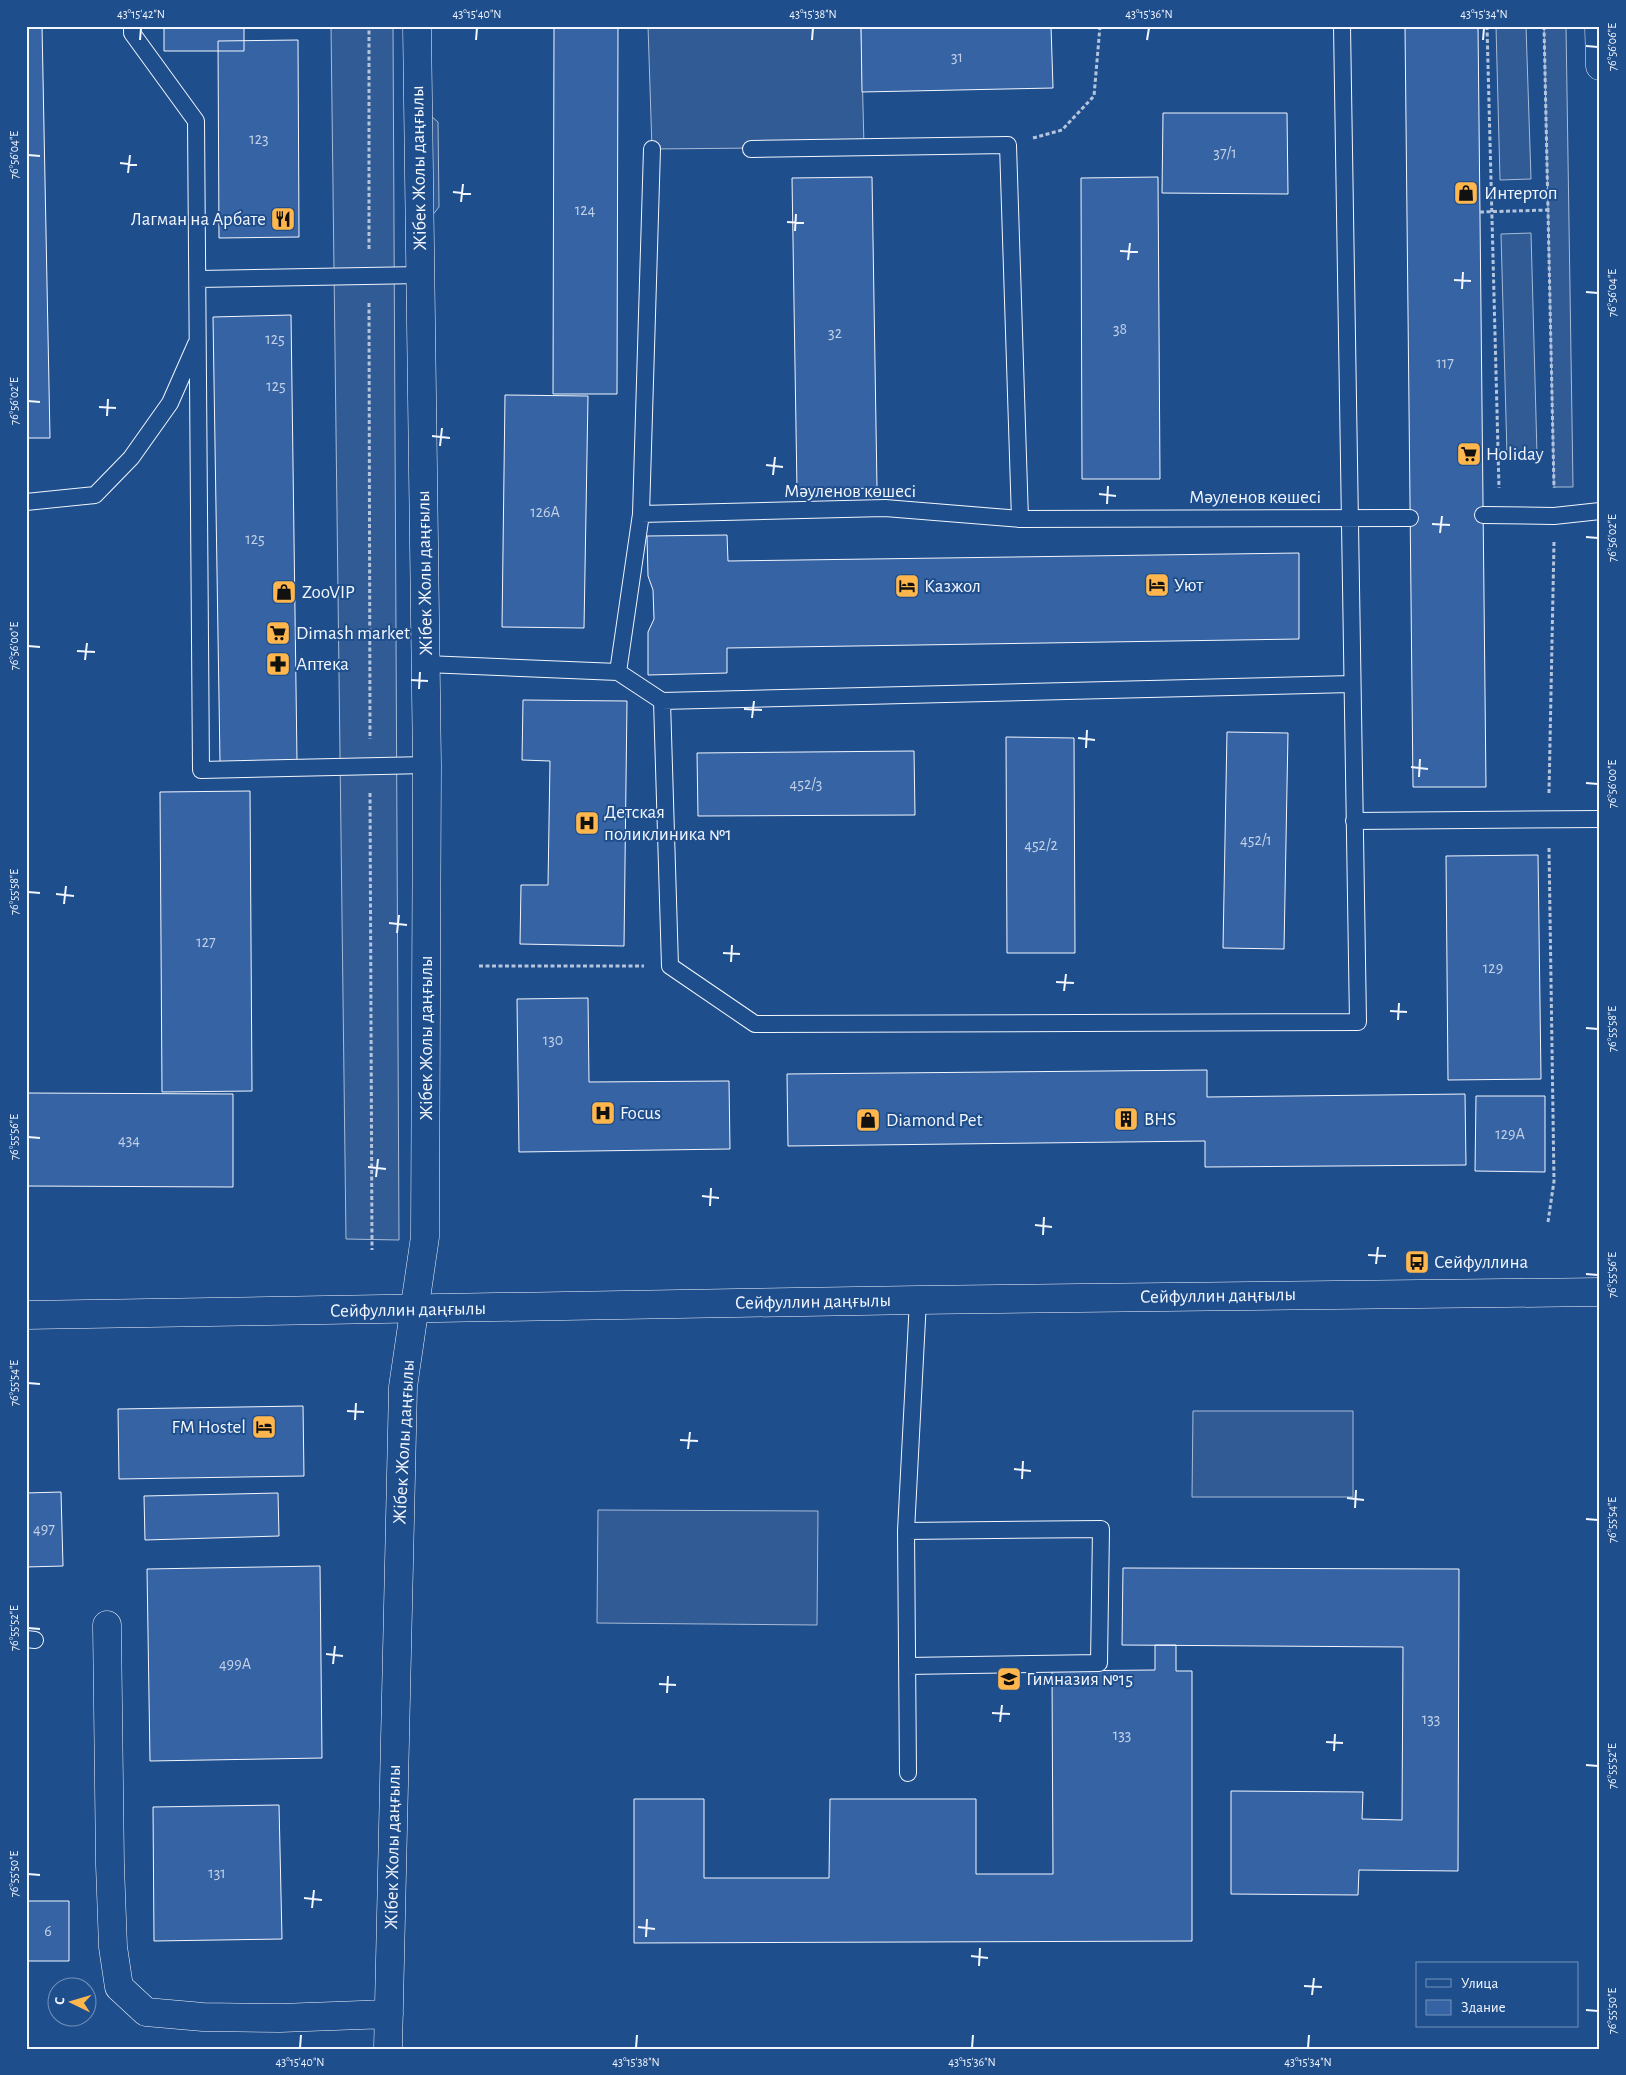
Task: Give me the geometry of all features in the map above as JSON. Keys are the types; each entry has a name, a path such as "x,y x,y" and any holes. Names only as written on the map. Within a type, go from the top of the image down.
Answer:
{"street":[{"name":"Жібек Жолы даңғылы","path":"388,2049 402,1387 425,1237 427,765 417,26"},
{"path":"1599,26 1600,66"},
{"name":"Сейфуллин даңғылы","path":"26,1316 918,1300 1600,1292"},
{"path":"107,1625 110,1865 113,1946 119,1987 146,2012 203,2017 280,2018 389,2014"}],"lane":[{"path":"132,26 132,33 196,121 201,770 427,765"},
{"path":"662,700 670,966 755,1024 1358,1022 1342,26"},
{"path":"751,149 1008,145 1020,519"},
{"path":"618,672 641,514 652,150"},
{"path":"198,278 421,275"},
{"path":"26,502 95,495 131,458 170,402 198,338"},
{"name":"Мәуленов көшесі","path":"641,514 885,508 1020,519 1410,518"},
{"path":"1483,515 1554,516 1600,511"},
{"path":"426,664 618,672 662,700 1352,684"},
{"path":"1354,821 1600,819"},
{"path":"908,1773 906,1531 918,1300"},
{"path":"906,1531 1101,1529 1098,1663 907,1666"}],"path":[{"path":"369,26 368,276 372,1250"},
{"path":"1008,145 1062,130 1094,96 1100,26"},
{"path":"1487,26 1499,488 1508,488"},
{"path":"1544,26 1554,487 1548,820 1554,1181 1548,1222"},
{"path":"1480,212 1548,210"},
{"path":"1545,488 1554,487"},
{"path":"479,966 670,966"}],"shaded area":[{"path":"331,26 393,26 399,1240 346,1239"},
{"path":"648,26 861,26 864,147 652,149"},
{"path":"1496,26 1526,26 1531,179 1500,180"},
{"path":"1544,26 1566,26 1573,487 1554,487"},
{"path":"418,105 438,122 439,207 420,231"},
{"path":"1531,233 1537,454 1507,455 1501,234"},
{"path":"1193,1411 1353,1411 1353,1497 1192,1497"},
{"path":"598,1510 818,1511 817,1625 597,1623"}],"building":[{"path":"26,26 42,26 50,438 26,438"},
{"path":"164,26 244,26 244,51 164,51"},
{"path":"554,26 618,26 617,394 553,394"},
{"path":"861,26 1051,26 1053,88 862,92"},
{"path":"1405,26 1478,26 1486,787 1413,787"},
{"path":"298,40 299,237 219,238 218,41"},
{"path":"1163,113 1287,113 1288,194 1162,193"},
{"path":"872,177 877,488 797,490 792,178"},
{"path":"1158,177 1160,479 1082,479 1081,178"},
{"path":"291,315 297,761 220,762 213,317"},
{"path":"505,395 588,396 584,628 502,627"},
{"path":"727,535 728,561 1299,553 1299,639 727,648 727,673 648,675 648,632 654,619 653,590 648,576 647,536"},
{"name":"Детская поликлиника №1","path":"523,700 627,701 624,946 520,944 521,885 548,885 550,761 522,760"},
{"path":"1227,732 1288,733 1284,949 1223,948"},
{"path":"1006,737 1074,738 1075,953 1007,953"},
{"path":"914,751 915,815 698,816 697,753"},
{"path":"250,791 252,1091 162,1092 160,792"},
{"path":"1538,855 1541,1079 1448,1080 1446,856"},
{"path":"588,998 589,1082 729,1081 730,1149 519,1152 517,999"},
{"name":"BHS","path":"1207,1070 1207,1097 1465,1094 1466,1165 1205,1167 1205,1141 788,1146 787,1074"},
{"path":"26,1093 233,1094 233,1187 26,1186"},
{"path":"1476,1096 1545,1096 1545,1172 1475,1171"},
{"path":"303,1406 304,1476 119,1479 118,1409"},
{"path":"61,1492 63,1566 26,1567 26,1493"},
{"path":"278,1493 279,1536 145,1540 144,1496"},
{"path":"320,1566 322,1758 150,1761 147,1569"},
{"path":"1123,1568 1459,1569 1458,1871 1359,1870 1358,1895 1231,1894 1231,1791 1363,1792 1362,1819 1402,1820 1403,1647 1122,1645"},
{"path":"1155,1645 1176,1645 1176,1671 1192,1671 1192,1941 634,1943 634,1799 704,1799 704,1878 829,1878 830,1799 976,1799 976,1874 1053,1874 1052,1671 1155,1670"},
{"path":"279,1805 282,1939 154,1941 153,1807"},
{"path":"26,1901 69,1901 69,1961 26,1961"}],"place":[{"name":"Интертоп","path":"1466,193"},
{"name":"Лагман на Арбате","path":"283,219"},
{"name":"Holiday","path":"1469,454"},
{"name":"Уют","path":"1157,585"},
{"name":"Казжол","path":"907,586"},
{"name":"ZooVIP","path":"284,592"},
{"name":"Dimash market","path":"278,633"},
{"name":"Аптека","path":"278,664"},
{"name":"Детская поликлиника №1","path":"587,823"},
{"name":"Focus","path":"603,1113"},
{"name":"BHS","path":"1126,1119"},
{"name":"Diamond Pet","path":"868,1120"},
{"name":"Сейфуллина","path":"1417,1262"},
{"name":"FM Hostel","path":"264,1427"},
{"name":"Гимназия №15","path":"1009,1679"}]}
